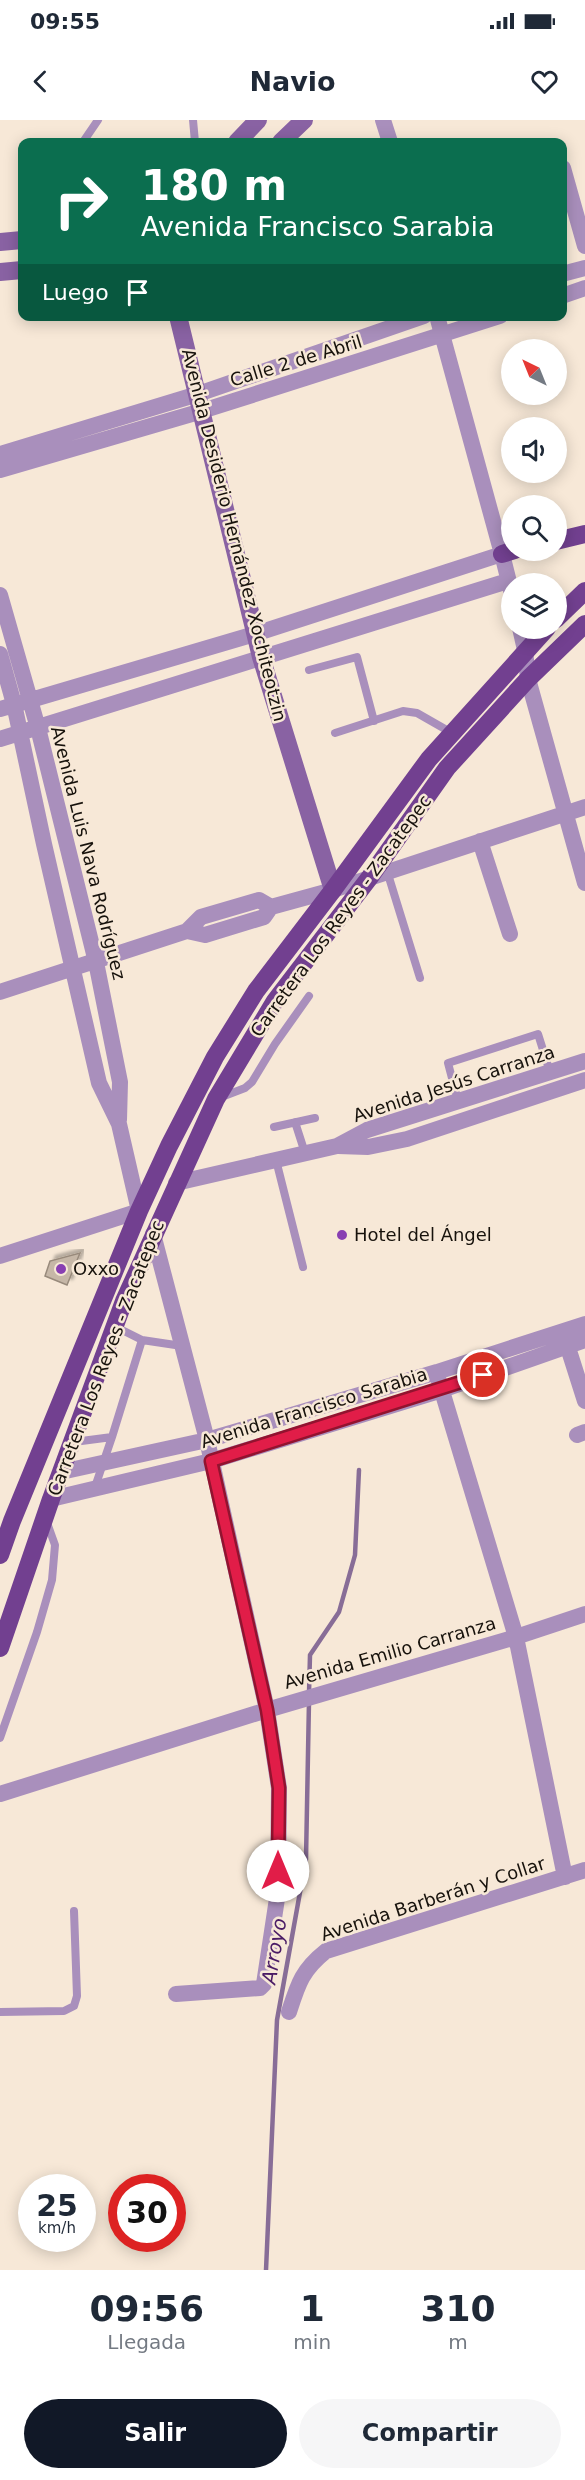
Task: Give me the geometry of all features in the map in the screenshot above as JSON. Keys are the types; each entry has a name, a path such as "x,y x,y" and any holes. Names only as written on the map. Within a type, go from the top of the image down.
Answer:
{"main road":[{"path":"241,138 258,120"},
{"path":"285,138 304,120"},
{"path":"0,242 18,240"},
{"path":"0,272 18,270"},
{"name":"Avenida Desiderio Hernández Xochiteotzin","path":"179,321 261,657 333,890"},
{"path":"567,538 585,534"},
{"path":"567,608 585,591"},
{"name":"Carretera Los Reyes - Zacatepec","path":"0,1648 114,1326 153,1234 216,1099 275,1001 379,874 447,768 528,679 585,624"},
{"name":"Carretera Los Reyes - Zacatepec","path":"0,1555 6,1522 140,1211 215,1057 256,991 429,759 536,639"}],"street":[{"path":"383,120 389,138"},
{"path":"567,182 585,246"},
{"path":"567,273 585,268"},
{"path":"567,294 585,288"},
{"name":"Calle 2 de Abril","path":"200,402 320,352 410,321"},
{"path":"439,321 501,526"},
{"name":"Calle 2 de Abril","path":"0,470 23,455 80,437 200,402 326,372 486,321"},
{"path":"320,352 326,372"},
{"name":"Calle 2 de Abril","path":"0,454 23,455"},
{"path":"15,705 255,633 501,555"},
{"path":"0,739 374,622 501,589"},
{"name":"Avenida Luis Nava Rodríguez","path":"0,595 15,705 44,844 99,1083 118,1124 140,1211"},
{"path":"366,598 374,622"},
{"path":"522,639 528,679 585,883"},
{"name":"Avenida Luis Nava Rodríguez","path":"0,654 15,705 38,728 66,838 96,962 120,1082 118,1124"},
{"path":"123,673 131,698"},
{"path":"0,992 187,931 205,935 264,917 271,908 333,890 585,807"},
{"path":"44,844 66,838"},
{"path":"480,841 510,934"},
{"name":"Avenida Jesús Carranza","path":"337,1146 367,1130 585,1061"},
{"name":"Avenida Jesús Carranza","path":"176,1183 337,1146 368,1147 407,1139 585,1080"},
{"path":"0,1256 140,1211"},
{"path":"153,1234 207,1440 267,1710 279,1788 278,1892 264,1984 260,1988 176,1994"},
{"name":"Avenida Francisco Sarabia","path":"51,1499 211,1461 442,1390 565,1339 585,1324"},
{"path":"565,1339 585,1401"},
{"name":"Avenida Francisco Sarabia","path":"61,1472 207,1440 437,1372 565,1339 585,1340"},
{"path":"437,1372 516,1637 565,1877"},
{"name":"Avenida Emilio Carranza","path":"0,1794 585,1614"},
{"name":"Avenida Barberán y Collar","path":"289,2012 300,1977 311,1963 326,1951 585,1870"}],"lane":[{"path":"86,138 98,120"},
{"path":"193,120 195,138"},
{"path":"309,670 357,657 374,721"},
{"path":"335,733 404,711 417,713 452,733"},
{"path":"379,874 420,978"},
{"path":"216,1099 245,1088 252,1082 275,1044 309,996"},
{"path":"458,1101 448,1063 538,1034 550,1072"},
{"path":"274,1127 315,1118"},
{"path":"295,1122 305,1153"},
{"path":"276,1160 303,1268"},
{"path":"114,1326 142,1340 182,1346"},
{"path":"95,1487 142,1340"},
{"path":"74,1442 112,1437"},
{"path":"0,1738 37,1632 52,1580 55,1545 45,1518"},
{"path":"0,2012 64,2011 74,2006 77,1996 74,1911"}],"building":[{"name":"Oxxo","path":"80,1253 67,1285 45,1276 50,1261"}],"waterway":[{"name":"Arroyo","path":"309,1693 310,1655 339,1612 355,1555 359,1470"},
{"name":"Arroyo","path":"266,2270 277,2020 306,1859 309,1701"}],"place":[{"name":"Hotel del Ángel","path":"342,1235"},
{"name":"Oxxo","path":"61,1269"}],"route":[{"path":"278,1871 279,1788 267,1710 211,1461 442,1390 483,1375"}]}
